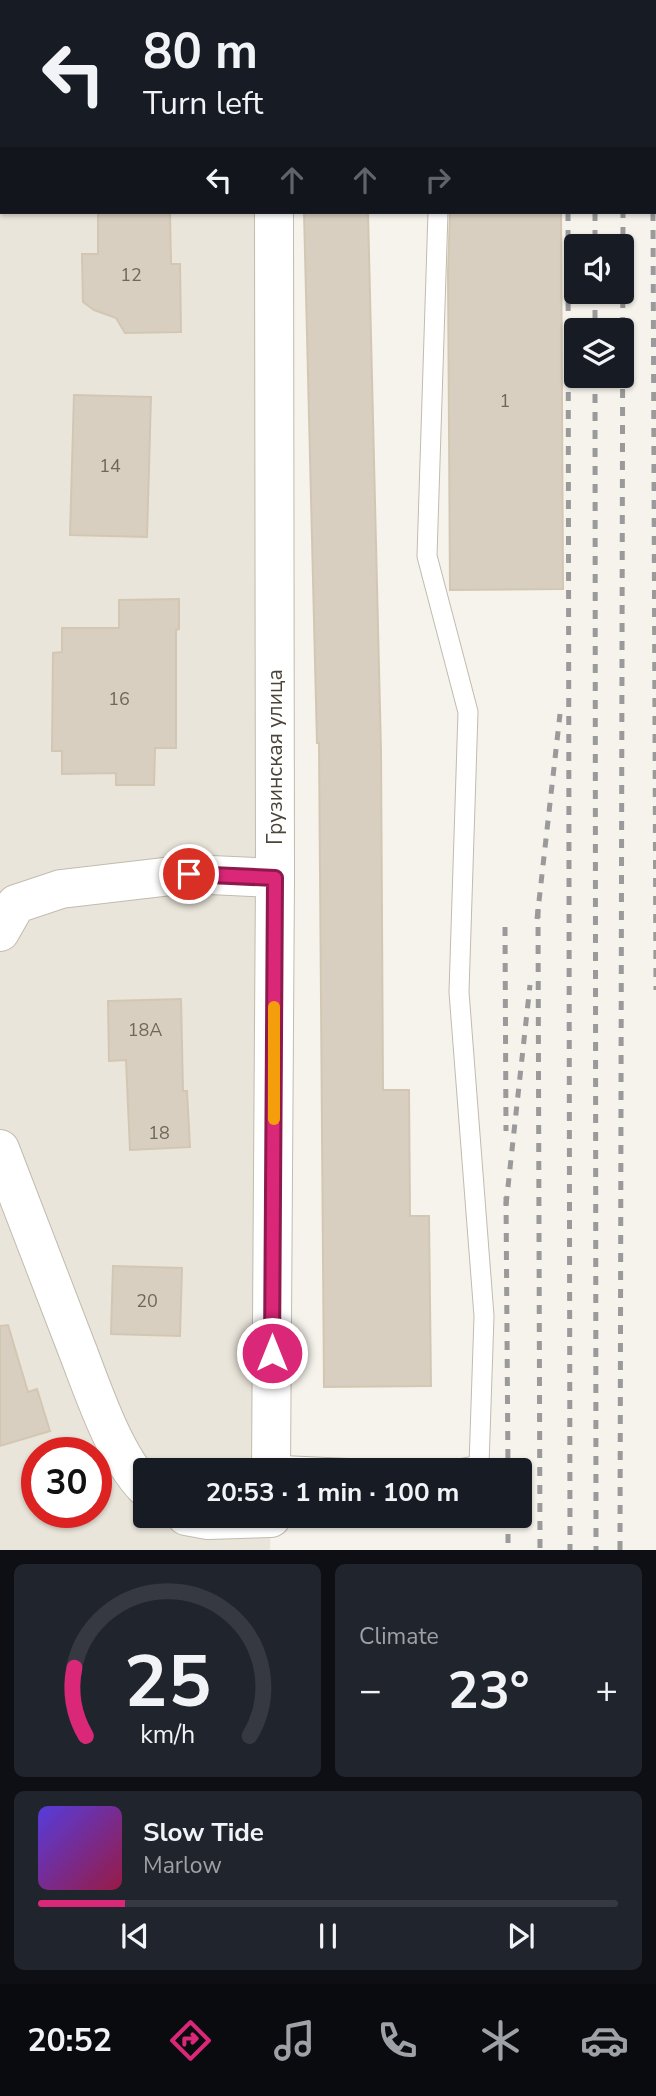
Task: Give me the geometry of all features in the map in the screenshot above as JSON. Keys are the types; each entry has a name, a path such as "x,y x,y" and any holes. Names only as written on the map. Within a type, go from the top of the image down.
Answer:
{"street":[{"name":"Грузинская улица","path":"271,1458 275,878 274,214"},
{"path":"3,919 16,904 61,889 189,874 275,878"},
{"path":"0,1149 90,1383 133,1472"}],"lane":[{"path":"438,214 427,556 468,712 459,992 484,1316 479,1458"}],"shaded area":[{"path":"0,214 274,214 271,1458 133,1458 133,1528 271,1528 270,1550 0,1550"}],"building":[{"path":"98,214 170,214 171,264 180,264 181,332 125,333 116,318 94,310 83,302 82,254 98,254"},
{"path":"304,214 368,214 381,751 383,1090 409,1090 410,1216 429,1216 431,1386 324,1387 317,743"},
{"path":"450,214 561,214 563,589 450,590"},
{"path":"74,395 151,397 147,537 70,535"},
{"path":"179,599 179,629 176,630 176,748 155,748 154,785 116,785 116,773 62,774 62,751 52,751 53,653 62,652 62,628 119,628 119,600"},
{"path":"181,999 183,1091 187,1091 190,1147 130,1150 126,1060 109,1061 108,1001"},
{"path":"113,1266 182,1268 180,1336 111,1334"},
{"path":"8,1325 28,1392 37,1389 50,1431 21,1437 21,1440 0,1446 0,1326"}],"railway":[{"path":"568,214 570,1550"},
{"path":"595,214 595,234"},
{"path":"620,1550 623,214"},
{"path":"653,214 656,990"},
{"path":"595,304 595,318"},
{"path":"595,388 596,1550"},
{"path":"537,919 560,714"},
{"path":"538,909 540,1550"},
{"path":"505,927 506,1131"},
{"path":"506,1205 530,985"},
{"path":"506,1197 508,1458"},
{"path":"508,1528 508,1550"}],"slow traffic":[{"path":"274,1007 274,1119"}],"route":[{"path":"189,874 275,878 272,1353"}]}
